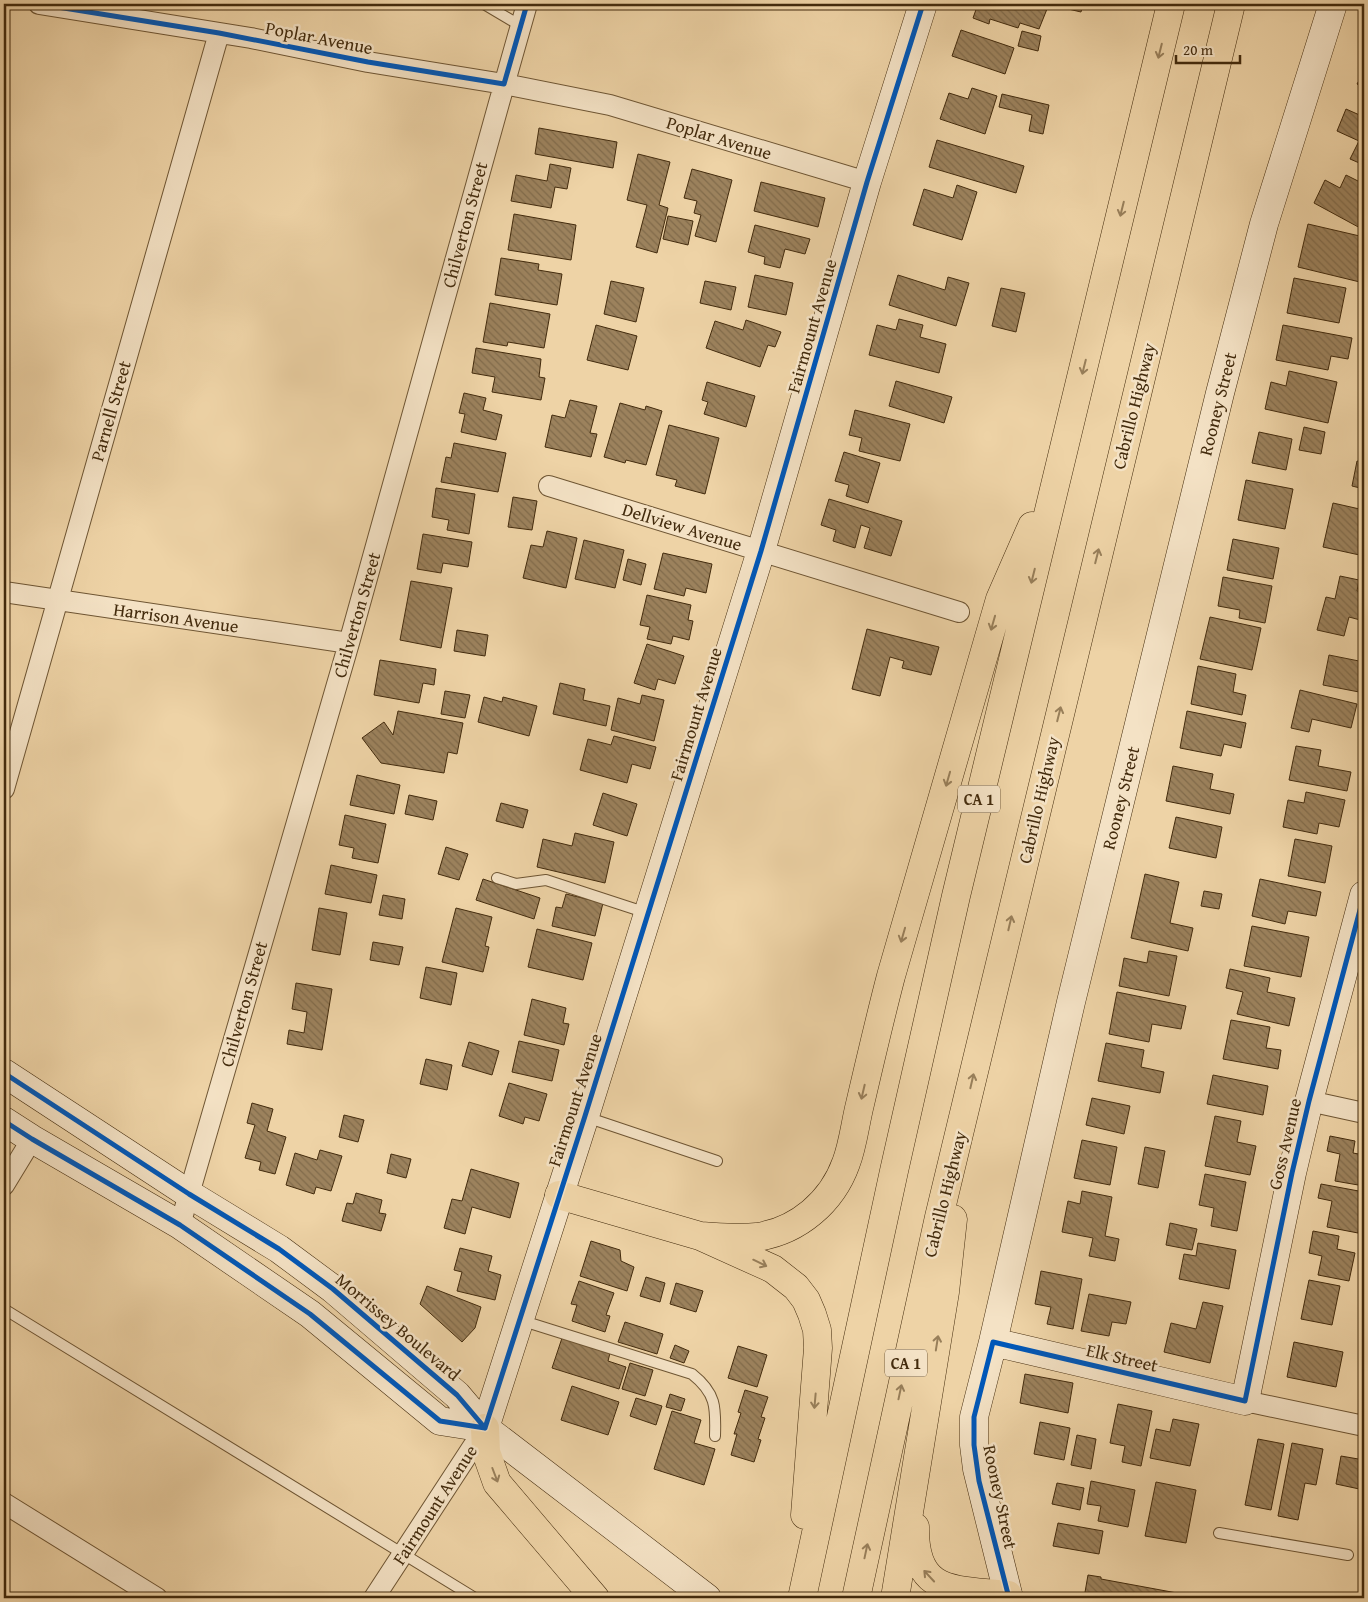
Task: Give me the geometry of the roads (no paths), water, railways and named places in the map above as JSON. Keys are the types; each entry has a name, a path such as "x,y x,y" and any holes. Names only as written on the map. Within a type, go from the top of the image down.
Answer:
{"highway":[{"name":"CA 1","path":"802,1598 933,997 1171,4"},
{"name":"Cabrillo Highway","path":"856,1598 923,1286 1052,742 1231,4"},
{"path":"700,1236 755,1237 786,1229 813,1212 834,1189 841,1176 850,1148 891,976 1000,598 1060,465"},
{"path":"895,1598 946,1284 961,1129"},
{"path":"559,1196 700,1236 759,1262 784,1276 806,1300 817,1330 818,1364 798,1598"},
{"path":"485,1428 486,1452 498,1483 594,1598"},
{"path":"919,1456 914,1535 917,1558 922,1568 933,1581 940,1585 1002,1597"}],"street":[{"name":"Poplar Avenue","path":"39,4 219,33 368,62 504,84 610,105 867,182"},
{"name":"Chilverton Street","path":"180,1225 349,644 504,84 528,4"},
{"name":"Fairmount Avenue","path":"374,1598 485,1428 585,1116 761,551 867,182 923,4"},
{"name":"Rooney Street","path":"1002,1597 979,1480 974,1445 974,1417 994,1342 1074,992 1220,393 1264,224 1333,4"},
{"name":"Parnell Street","path":"4,789 219,33"},
{"name":"Dellview Avenue","path":"549,486 959,612"},
{"name":"Harrison Avenue","path":"4,592 349,644"},
{"name":"Goss Avenue","path":"1245,1401 1292,1172 1364,895"},
{"name":"Morrissey Boulevard","path":"4,1073 189,1194 279,1249 332,1289 457,1395 485,1428 707,1598"},
{"path":"1309,1101 1364,1113"},
{"name":"Morrissey Boulevard","path":"4,1121 180,1225 310,1314 440,1421 485,1428"},
{"path":"4,1185 32,1139"},
{"name":"Elk Street","path":"994,1342 1245,1401 1364,1426"},
{"path":"4,1503 157,1598"}],"lane":[{"path":"484,4 521,26"},
{"path":"497,878 516,884 546,880 648,914"},
{"path":"585,1116 717,1161"},
{"path":"4,1309 475,1598"},
{"path":"519,1320 692,1374 704,1383 712,1397 716,1414 715,1436"},
{"path":"1219,1533 1348,1555"}]}
